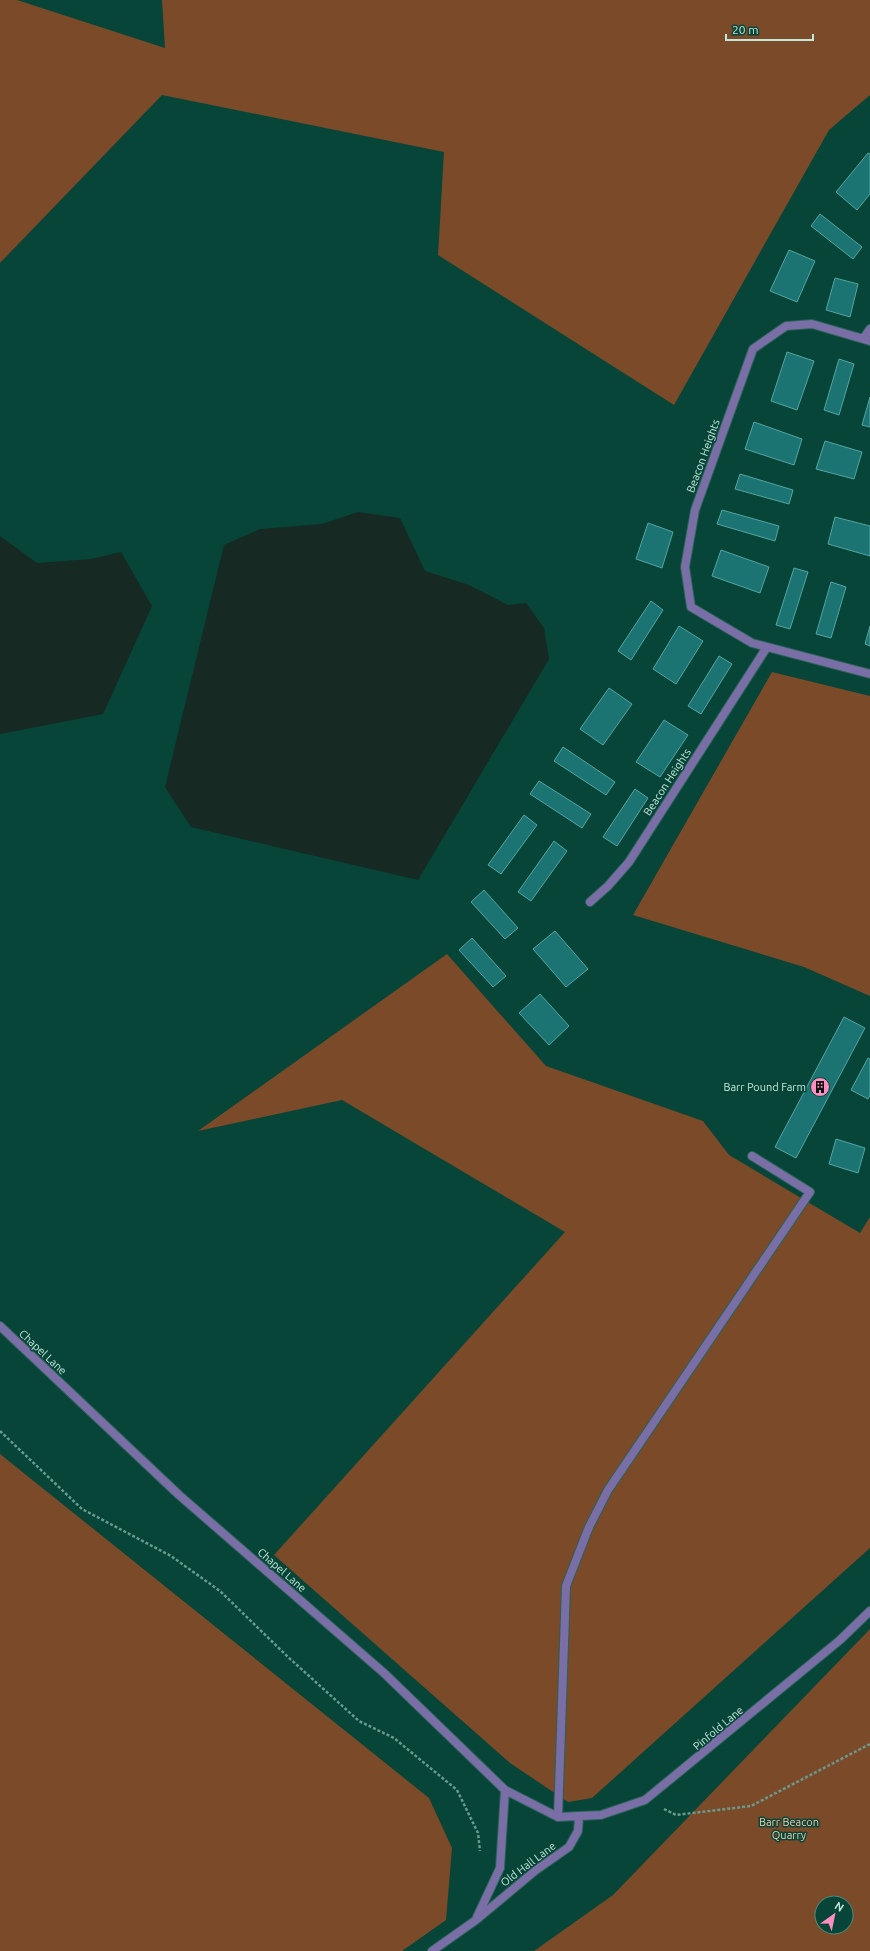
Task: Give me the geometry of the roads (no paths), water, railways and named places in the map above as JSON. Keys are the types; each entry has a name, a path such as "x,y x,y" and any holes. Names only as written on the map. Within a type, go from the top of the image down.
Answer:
{"street":[{"name":"Beacon Heights","path":"870,329 866,340 812,324 786,326 753,349 695,510 685,567 691,607 752,643 870,674"},
{"name":"Beacon Heights","path":"590,902 608,886 629,862 767,647"},
{"path":"558,1817 566,1586 589,1527 608,1490 810,1192 752,1156"},
{"name":"Chapel Lane","path":"0,1326 179,1496 384,1673 505,1790 558,1817"},
{"name":"Pinfold Lane","path":"558,1817 601,1815 645,1800 840,1640 870,1611"},
{"name":"Old Hall Lane","path":"476,1920 500,1868 505,1790"},
{"name":"Old Hall Lane","path":"432,1951 476,1920 536,1870 569,1847 578,1831 578,1817"}],"water":[{"path":"358,512 400,518 425,571 469,585 508,605 526,603 544,628 549,659 418,880 191,827 165,787 224,545 260,529 322,524"},
{"path":"0,536 37,563 91,559 121,552 152,606 103,714 0,734"}],"place":[{"name":"Barr Pound Farm","path":"820,1087"}],"park label":[{"name":"Barr Beacon Quarry","path":"789,1828"}]}
